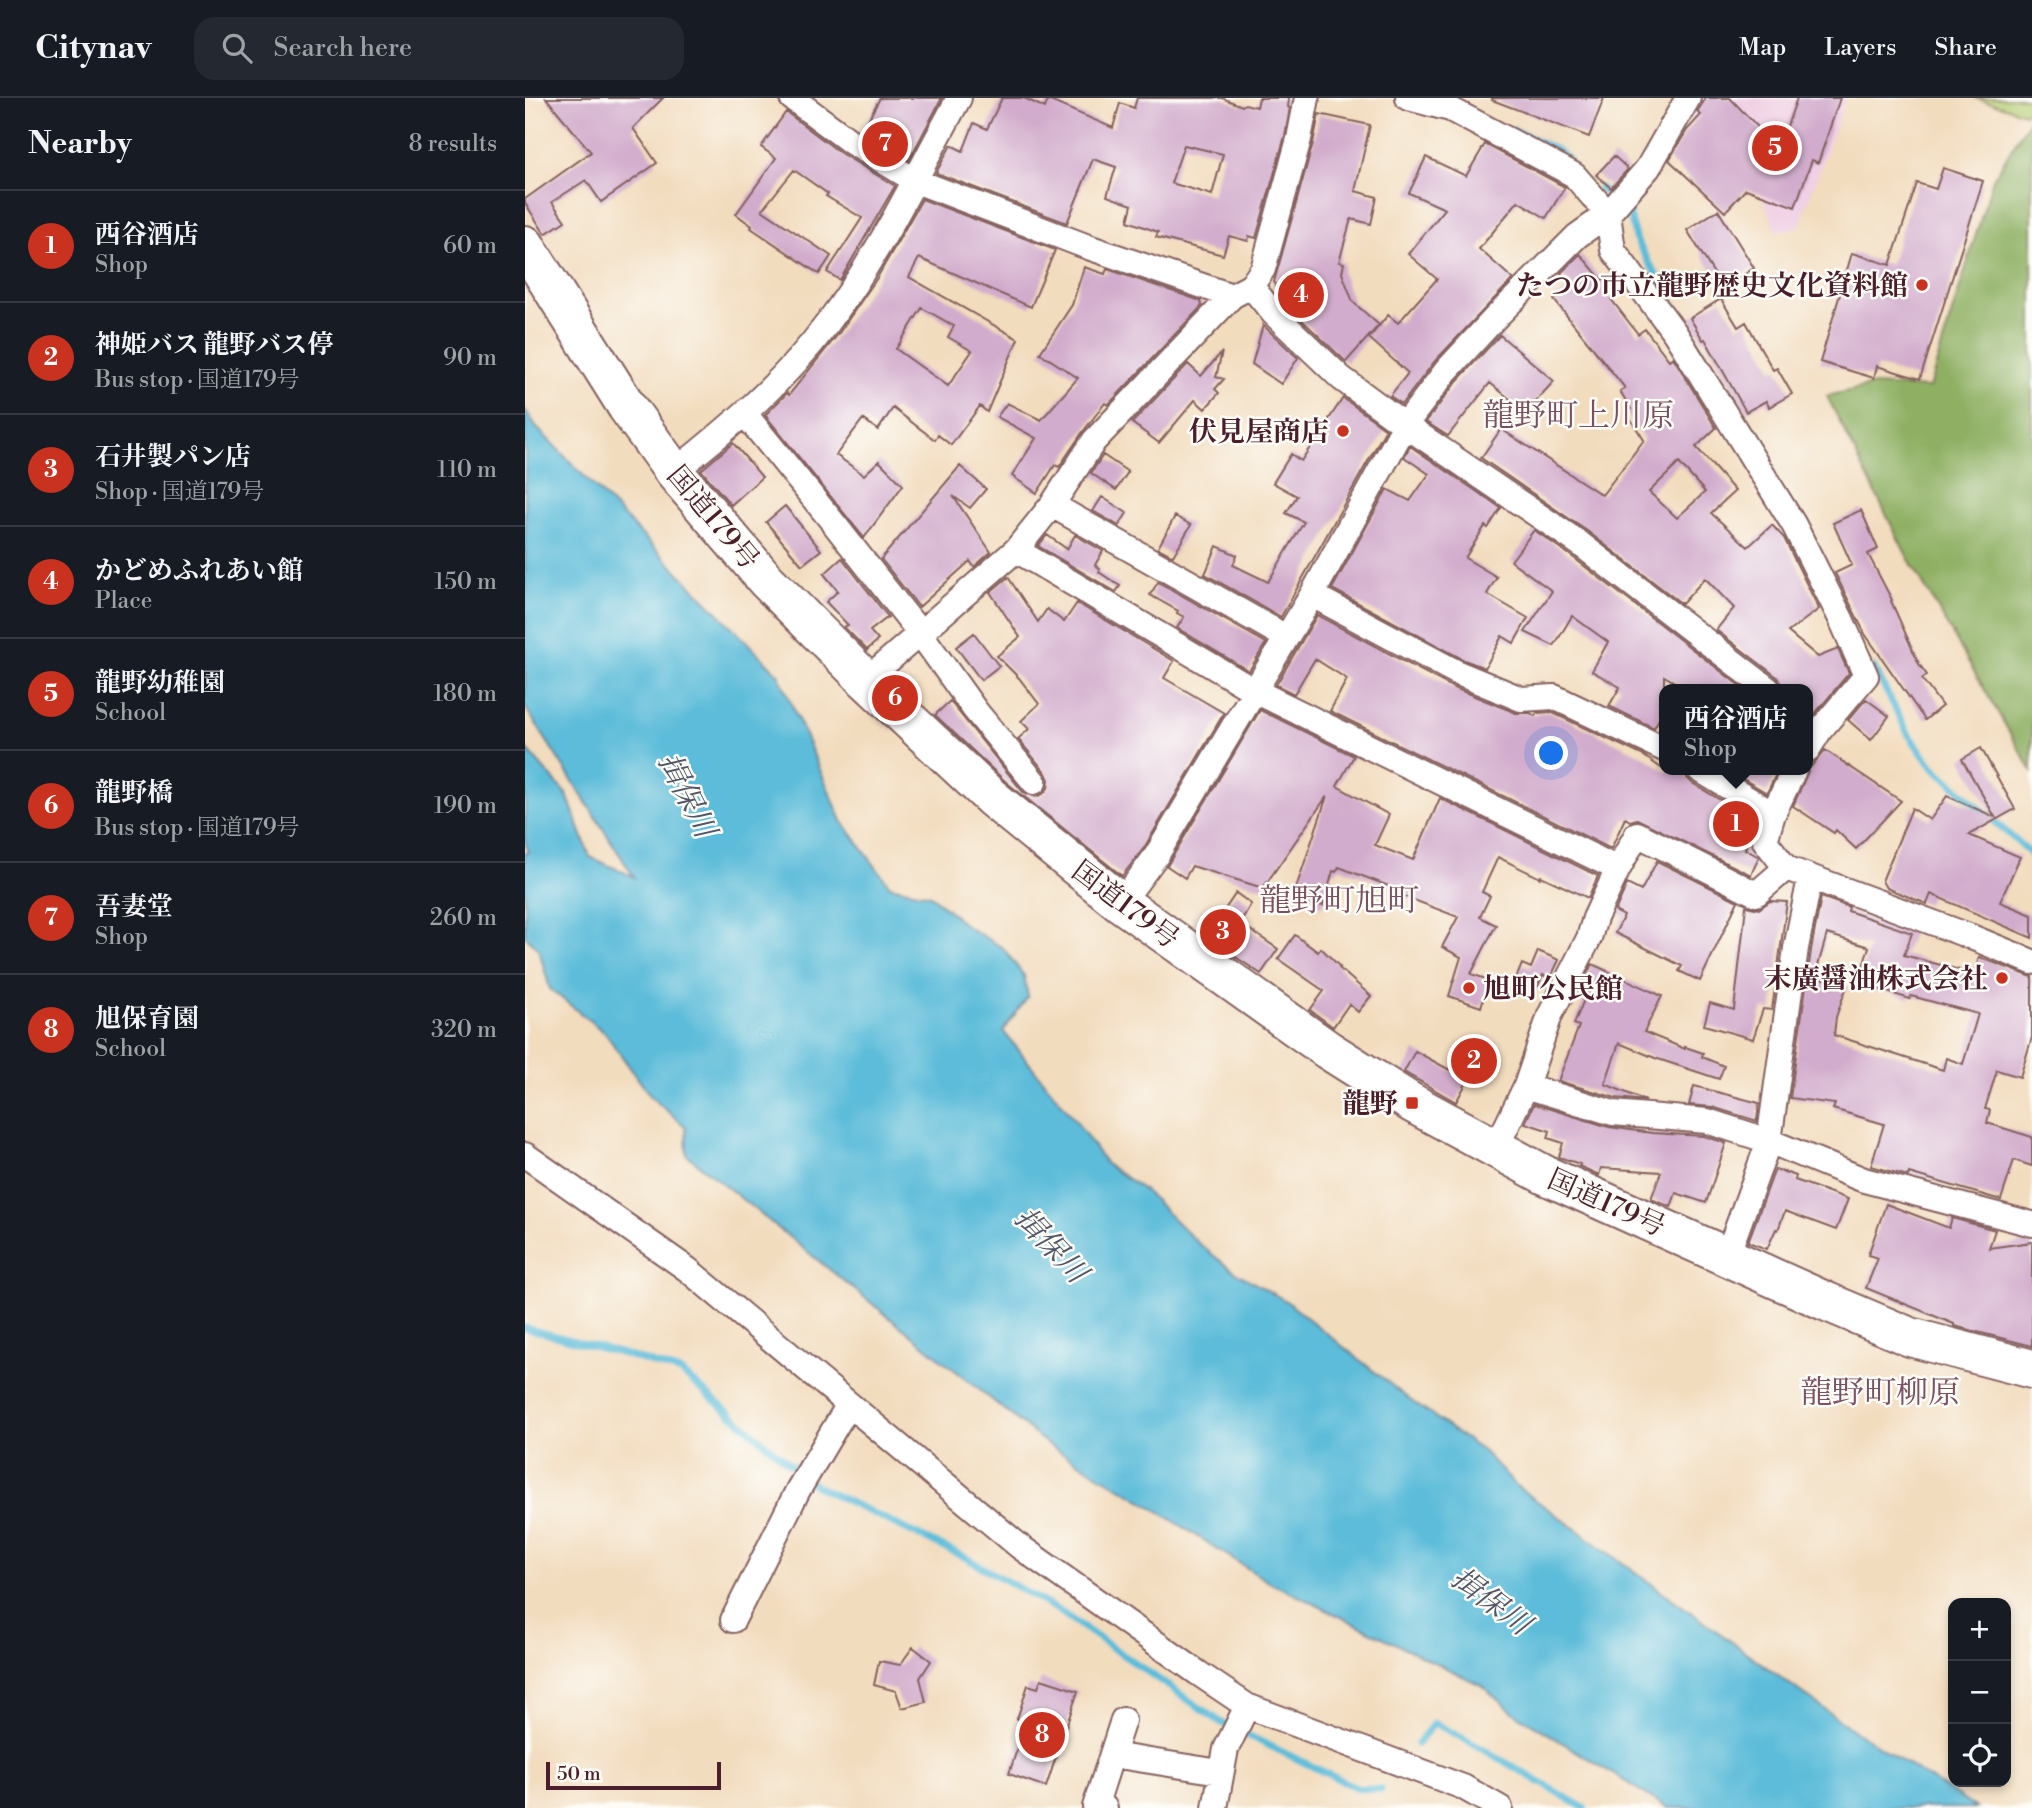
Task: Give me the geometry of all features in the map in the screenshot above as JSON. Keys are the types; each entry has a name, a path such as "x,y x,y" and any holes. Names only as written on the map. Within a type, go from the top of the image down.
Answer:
{"highway":[{"name":"国道179号","path":"525,245 627,407 674,472 766,580 866,680 992,798 1121,903 1328,1050 1412,1103 1545,1175 1910,1337 2032,1369"}],"street":[{"path":"792,98 851,142 916,181 1088,247 1241,291 1273,313 1341,377 1405,425 1579,543 1762,684"},
{"path":"674,472 745,414 790,369 827,324 877,249 959,98"},
{"path":"866,680 1016,550 1052,505 1094,441 1263,269 1299,139 1307,98"},
{"path":"1408,98 1450,109 1574,175 1608,214 1613,250 1675,333 1794,524 1866,676 1813,732"},
{"path":"1121,903 1156,856 1312,595 1405,425 1446,371 1495,318 1577,236 1608,214 1648,168 1688,98"},
{"path":"745,414 920,633 975,710 1034,782"},
{"path":"1052,505 1286,637"},
{"path":"1016,550 1253,690 1618,869"},
{"path":"1312,595 1458,673 1521,699 1554,698 1659,747"},
{"path":"1708,775 1773,814"},
{"path":"1792,775 1773,814 1765,841 1786,868 2032,962"},
{"path":"1496,1148 1526,1086 1550,1015 1637,834 1756,894 1786,868"},
{"path":"1727,1256 1769,1141 1796,948 1810,878"},
{"path":"1526,1086 1613,1114 1707,1122 1769,1141 1864,1180 2032,1224"},
{"path":"525,1155 687,1269 1019,1546 1247,1706 1463,1787 1500,1808"},
{"path":"733,1620 798,1490 849,1404"},
{"path":"1215,1808 1223,1761 1247,1706"},
{"path":"1105,1808 1095,1807 1123,1720"},
{"path":"1112,1755 1223,1761"}],"shaded area":[{"path":"1697,98 1846,98 1799,227 1777,232 1756,182 1687,113"}],"green space":[{"path":"1975,98 2032,98 2032,105 2025,113"},
{"path":"2032,116 2032,771 1907,556 1827,396 1874,385 1929,388 1993,179"}],"water":[{"name":"揖保川","path":"525,409 536,427 779,675 842,821 890,886 931,895 966,926 1003,948 1024,976 1028,997 1003,1031 1076,1121 1106,1164 1144,1190 1198,1243 1232,1270 1286,1301 1410,1400 1484,1452 1515,1485 1853,1730 1976,1808 1668,1808 1513,1712 1481,1685 1267,1581 1149,1505 1047,1444 687,1155 686,1127 652,1098 605,1033 550,989 539,950 525,936 525,852 528,852 525,840 525,747 567,795 590,857 634,877 525,707"}],"building":[{"path":"546,98 663,98 633,128 657,163 601,202 586,180 552,202 565,221 545,234 525,199 591,152"},
{"path":"880,98 942,98 909,160 862,131"},
{"path":"1002,98 1024,98 1045,108 1048,100 1113,128 1120,103 1134,108 1137,98 1222,98 1242,106 1245,104 1257,107 1259,98 1289,98 1290,108 1285,136 1256,238 1249,236 1248,241 1229,236 1223,255 1156,237 1158,232 1128,221 1132,205 1107,196 1116,167 1093,159 1067,223 936,173 951,145 963,151 974,123 987,129","holes":["1184,145 1223,154 1212,195 1171,183"]},
{"path":"1492,98 1604,98 1589,137"},
{"path":"1706,98 1730,98 1779,149 1797,98 1840,98 1818,163 1812,160 1795,207 1746,189 1725,212 1669,160 1687,130 1701,115 1697,112"},
{"path":"786,112 842,154 895,186 840,280 827,272 862,218 826,196 828,194 794,170 762,210 831,256 819,274 751,228 752,226 736,214 776,158 761,147"},
{"path":"1319,114 1370,125 1355,191 1377,197 1371,224 1351,219 1339,262 1344,263 1342,273 1353,302 1379,325 1346,362 1284,303 1274,282"},
{"path":"1485,144 1565,187 1546,218 1518,201 1479,249 1513,279 1435,361 1402,404 1390,396 1408,373 1369,338 1388,315 1398,323 1437,279 1408,254 1445,209 1409,193 1426,157 1466,176"},
{"path":"1614,156 1628,169 1611,188 1596,175"},
{"path":"1943,168 1983,181 1920,379 1877,366 1874,378 1820,362 1852,253 1890,265 1917,183 1936,189"},
{"path":"922,199 1055,250 1031,307 919,258 909,277 1018,339 987,412 980,406 951,445 938,435 935,440 893,408 878,430 863,419 836,455 864,475 879,461 903,485 864,538 765,415 787,393 789,395 839,333 877,278","holes":["922,308 954,326 948,337 972,351 948,386 896,349"]},
{"path":"1718,210 1754,268 1723,288 1687,230"},
{"path":"1580,254 1617,293 1611,299 1638,334 1645,329 1669,360 1673,357 1716,428 1696,447 1735,491 1711,513 1748,547 1772,525 1784,538 1819,609 1788,632 1818,657 1838,649 1849,673 1813,716 1813,684 1781,684 1777,677 1716,630 1734,608 1705,578 1682,604 1587,531 1481,458 1501,429 1602,495 1644,440 1626,412 1631,409 1620,391 1625,388 1554,300 1572,287 1561,273","holes":["1679,463 1705,492 1677,518 1649,492"]},
{"path":"1084,267 1105,274 1107,269 1201,301 1202,306 1108,405 1105,403 1059,467 1055,465 1037,493 1012,476 1036,438 997,417 1007,403 1041,420 1078,378 1040,353 1072,305"},
{"path":"1721,299 1738,327 1746,322 1773,370 1777,368 1792,394 1769,407 1766,401 1746,412 1705,339 1703,340 1690,318"},
{"path":"1263,325 1298,358 1281,384 1252,364"},
{"path":"1500,335 1554,381 1526,412 1490,383 1448,436 1426,422 1457,381"},
{"path":"1222,352 1216,377 1224,379 1215,389 1219,393 1205,409 1195,400 1159,443 1132,423 1188,364 1201,376"},
{"path":"1343,398 1386,429 1281,617 1205,574 1217,546 1237,555 1233,565 1268,582 1304,522 1286,513 1297,496 1273,483 1291,454 1301,461"},
{"path":"733,443 762,477 731,505 701,470"},
{"path":"1410,446 1501,508 1488,528 1485,526 1465,558 1497,577 1487,594 1528,618 1514,643 1502,636 1485,668 1464,660 1332,589 1387,489 1410,501 1429,474 1404,457"},
{"path":"1103,455 1128,472 1116,490 1091,473"},
{"path":"960,466 986,489 970,508 953,496 991,552 974,567 970,561 919,607 881,559"},
{"path":"1102,497 1127,513 1119,526 1093,511"},
{"path":"785,506 821,550 802,565 766,522"},
{"path":"1861,510 1878,549 1868,554 1892,600 1919,664 1927,675 1922,679 1942,706 1925,720 1865,634 1835,573 1852,565 1833,523"},
{"path":"1175,516 1191,525 1173,556 1158,548"},
{"path":"1534,530 1738,684 1678,684 1664,676 1664,684 1659,684 1659,718 1654,728 1609,706 1620,687 1592,671 1608,642 1572,616 1554,646 1525,632 1552,591 1511,561"},
{"path":"1047,535 1067,549 1075,535 1103,551 1095,565 1100,569 1099,572 1120,586 1116,592 1038,546"},
{"path":"842,558 888,617 870,631 878,640 867,650 844,627 848,625 826,602 838,591 824,574"},
{"path":"1008,577 1038,622 1047,609 1064,622 1077,603 1174,661 1164,678 1224,713 1144,848 1122,876 1006,782 935,715 950,701 1023,792 1036,797 1048,788 1046,773 1018,739 1029,729 1021,721 1039,704 997,656 1020,637 990,592"},
{"path":"1158,582 1266,643 1249,671 1177,628 1184,617 1150,595"},
{"path":"1317,615 1452,687 1516,713 1530,713 1535,716 1537,713 1551,712 1644,756 1659,766 1659,775 1686,775 1692,783 1755,821 1745,849 1759,857 1751,875 1637,819 1630,821 1625,818 1611,849 1330,711 1347,679 1315,659 1294,694 1276,685"},
{"path":"974,633 999,666 981,680 956,647"},
{"path":"1866,699 1889,716 1871,740 1848,720"},
{"path":"1260,710 1354,756 1337,786 1389,815 1375,845 1413,860 1440,798 1598,876 1588,898 1498,857 1482,892 1490,896 1480,917 1496,925 1471,974 1489,980 1481,1007 1449,996 1461,957 1442,947 1458,917 1393,892 1394,888 1339,867 1336,872 1333,871 1323,906 1293,897 1327,796 1263,888 1192,866 1185,878 1167,866"},
{"path":"1981,748 2015,809 1969,835 2020,857 2000,902 2032,915 2032,938 1931,894 1927,904 1886,888 1882,881 1912,808 1930,820 1947,796 1995,817 1962,759"},
{"path":"1825,750 1901,801 1856,849 1836,830 1834,833 1793,806 1806,775 1813,775 1813,764"},
{"path":"1736,775 1776,775 1767,793"},
{"path":"1657,861 1738,901 1700,981 1679,971 1682,966 1615,933 1624,916 1615,911 1627,884 1641,891"},
{"path":"1236,893 1251,904 1240,923 1278,949 1261,974 1206,937"},
{"path":"1821,897 1849,907 1848,911 1912,933 1904,955 1974,974 1979,957 2032,977 2032,1037 2020,1077 1997,1070 1985,1109 1990,1110 1987,1123 2032,1137 2032,1166 2014,1160 2001,1200 1909,1173 1908,1176 1871,1166 1884,1124 1833,1109 1835,1104 1790,1098","holes":["1827,934 1869,947 1858,983 1910,999 1911,996 1978,1014 1963,1064 1946,1058 1943,1070 1834,1035 1836,1017 1847,986 1815,976"]},
{"path":"1770,901 1787,902 1772,1010 1763,1009 1753,1039 1704,1025 1710,1003 1734,1010 1746,906 1759,909"},
{"path":"1295,935 1318,952 1321,948 1371,996 1358,1012 1349,1004 1333,1027 1310,1010 1324,991 1278,959"},
{"path":"1538,951 1559,960 1550,979 1543,975 1533,997 1512,988 1522,964 1531,968"},
{"path":"1592,964 1662,996 1644,1032 1685,1049 1703,1053 1702,1057 1724,1066 1719,1079 1619,1043 1605,1084 1646,1101 1616,1098 1558,1081 1579,1026 1574,1024 1590,985 1583,982"},
{"path":"1415,1051 1468,1080 1456,1102 1404,1072"},
{"path":"1694,1086 1759,1103 1757,1121 1712,1107 1689,1105"},
{"path":"1534,1104 1609,1127 1704,1136 1726,1143 1706,1203 1676,1193 1671,1207 1651,1199 1661,1172 1601,1168 1599,1175 1579,1166 1580,1164 1559,1157 1563,1143 1548,1138 1550,1131 1525,1123"},
{"path":"1775,1169 1796,1176 1795,1180 1848,1199 1836,1230 1785,1211 1767,1249 1748,1242"},
{"path":"1886,1204 1949,1228 1952,1218 1995,1230 1989,1248 2032,1242 2032,1346 1954,1326 1866,1288 1878,1258 1868,1255"},
{"path":"913,1647 931,1661 920,1678 926,1702 902,1708 896,1691 874,1685 879,1661 900,1665"},
{"path":"1041,1679 1078,1691 1046,1787 1009,1774 1026,1722 1017,1719 1028,1685 1038,1688"}],"waterway":[{"path":"1514,130 1558,151 1568,159"},
{"path":"1600,188 1630,214 1635,238 1711,369"},
{"path":"1874,668 1909,735 1929,763 2032,855"},
{"path":"525,1328 681,1372 816,1486 966,1558 1059,1611 1222,1723 1357,1788 1381,1789"},
{"path":"1417,1744 1434,1723 1584,1808"}],"place":[{"name":"吾妻堂","path":"885,144"},
{"name":"龍野幼稚園","path":"1775,148"},
{"name":"たつの市立龍野歴史文化資料館","path":"1922,285"},
{"name":"かどめふれあい館","path":"1301,295"},
{"name":"伏見屋商店","path":"1343,431"},
{"name":"龍野橋","path":"895,698"},
{"name":"西谷酒店","path":"1736,824"},
{"name":"石井製パン店","path":"1223,932"},
{"name":"末廣醤油株式会社","path":"2002,978"},
{"name":"旭町公民館","path":"1469,988"},
{"name":"神姫バス 龍野バス停","path":"1474,1061"},
{"name":"龍野","path":"1412,1103"},
{"name":"旭保育園","path":"1042,1735"}],"district":[{"name":"龍野町上川原","path":"1578,415"},
{"name":"龍野町旭町","path":"1339,900"},
{"name":"龍野町柳原","path":"1880,1392"}]}
